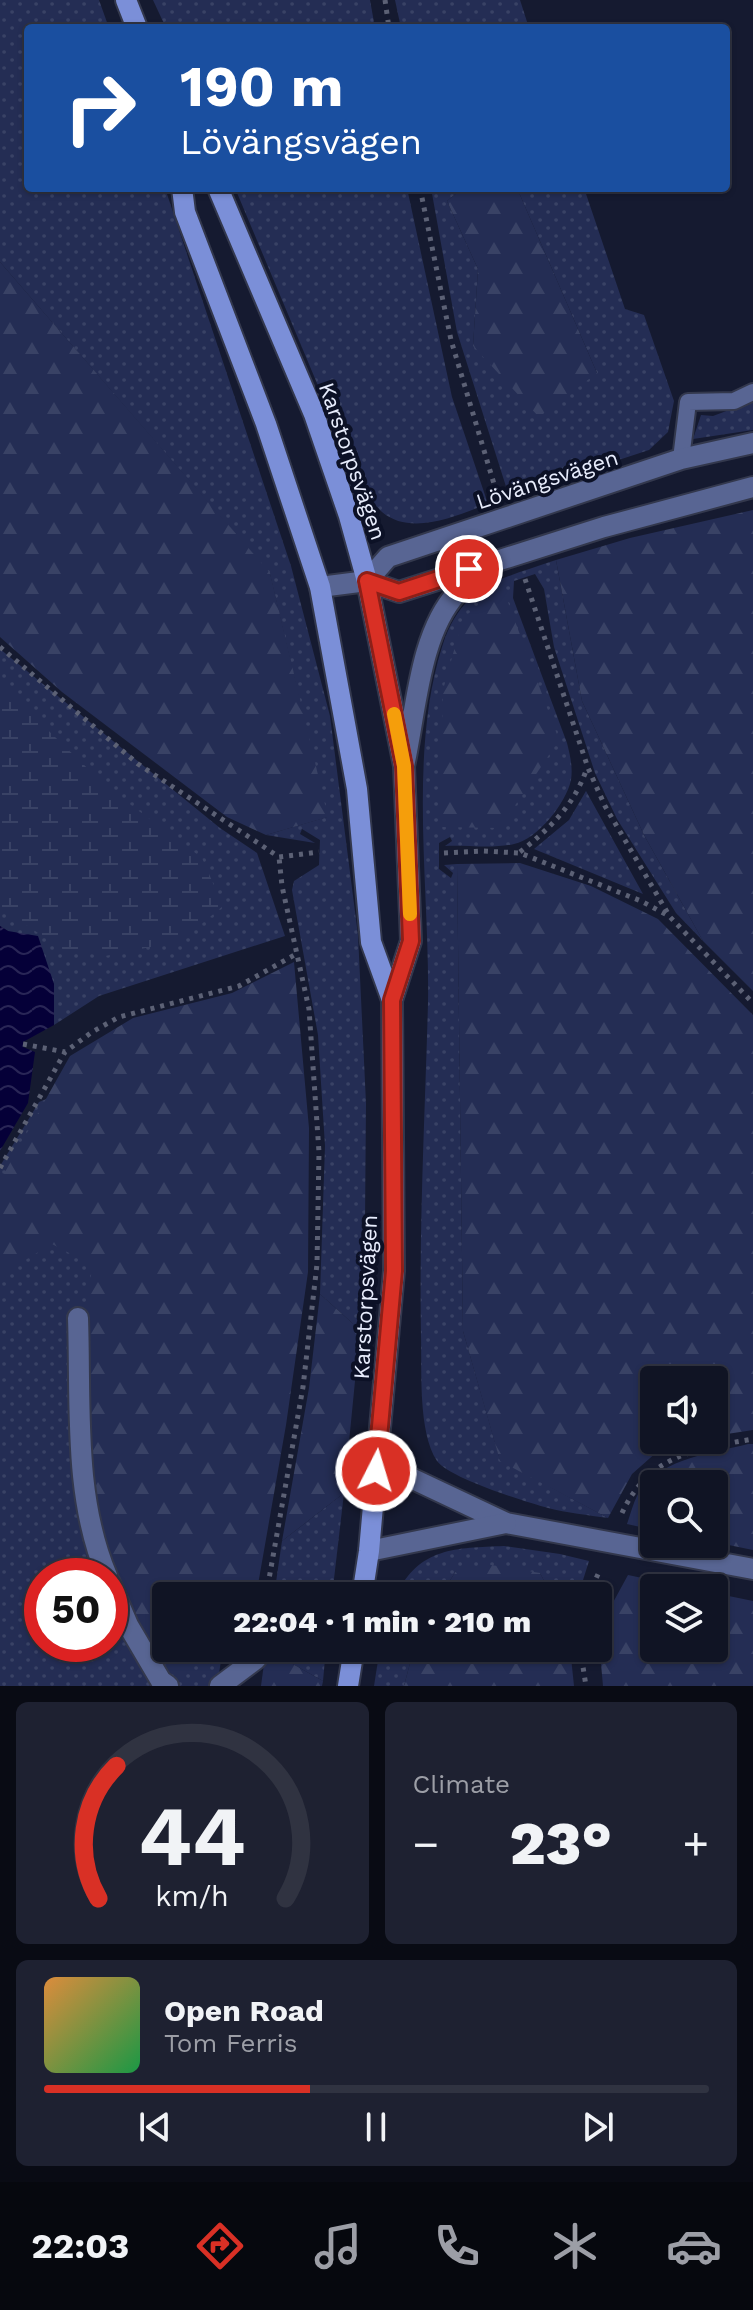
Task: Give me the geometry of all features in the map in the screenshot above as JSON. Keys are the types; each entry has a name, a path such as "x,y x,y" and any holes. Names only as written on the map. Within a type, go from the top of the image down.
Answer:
{"main road":[{"path":"126,0 135,24"},
{"name":"Karstorpsvägen","path":"182,192 185,212 266,424 320,587 357,789 371,942 392,1000"},
{"name":"Karstorpsvägen","path":"220,192 314,414 349,516 367,581 404,766 411,941 392,1000 394,1271 364,1582"},
{"path":"348,1686 352,1662"}],"street":[{"name":"Lövängsvägen","path":"367,581 388,557 681,459 753,443"},
{"path":"320,587 367,581 399,592 604,527 753,487"},
{"path":"404,766 420,681 436,628 455,594 493,562"},
{"path":"78,1318 83,1488 100,1558"},
{"path":"376,1471 413,1479 506,1523 753,1569"},
{"path":"369,1551 506,1523"},
{"path":"128,1625 161,1681 168,1686"},
{"path":"220,1686 252,1662"}],"lane":[{"path":"681,459 688,402 734,401 753,392"}],"path":[{"path":"385,0 388,24"},
{"path":"421,192 451,340 497,495"},
{"path":"525,579 588,768 635,860 670,917 753,1003"},
{"path":"0,647 138,764 279,857 319,852"},
{"path":"520,853 553,825 569,806 588,768"},
{"path":"444,853 520,853 641,901 670,917"},
{"path":"268,1582 303,1387 317,1264 318,1136 309,1009 282,886 279,857"},
{"path":"0,1168 65,1052 92,1032 119,1017 239,986 298,953"},
{"path":"23,1044 65,1052"},
{"path":"622,1513 630,1495 645,1477 665,1461 718,1445 753,1439"},
{"path":"594,1582 599,1572"},
{"path":"582,1662 586,1686"}],"green space":[{"path":"0,0 99,0 108,24 24,24 24,192 166,192 291,566 330,716 358,935 366,1103 360,1330 320,1294 325,1146 318,1035 292,890 294,881 319,865 320,840 302,829 300,834 315,843 266,835 327,817 270,574 0,262"},
{"path":"153,0 370,0 374,24 164,24"},
{"path":"395,0 520,0 528,24 400,24"},
{"path":"237,192 408,192 452,397 488,504 435,522 407,523 382,512 361,488"},
{"path":"432,192 458,192 447,201 478,269 473,346 597,373 519,192 585,192 625,309 644,315 674,401 668,432 649,450 509,496 457,332"},
{"path":"458,192 519,192 597,373 539,417 473,346 478,269 447,201"},
{"path":"0,262 270,573 328,817 266,835 227,817 62,692 0,637"},
{"path":"753,401 753,430 693,439 701,415 713,416"},
{"path":"753,510 753,991 703,941 644,835 582,701 556,560 630,538"},
{"path":"556,560 582,701 644,835 703,941 676,913 617,819 595,773 554,647 544,589 535,574 514,581 513,598 567,743 572,775 563,799 550,819 523,841 497,846 445,846 452,841 450,837 439,843 439,869 451,878 453,873 444,865 457,864 463,1331 500,1460 608,1518 537,1505 472,1482 444,1468 431,1449 422,1401 421,1253 428,1003 423,778 432,689 450,626 472,597 501,579"},
{"path":"502,586 559,740 500,828 440,827 443,690 463,618"},
{"path":"0,649 220,828 257,853 285,936 99,996 54,1025 54,984 8,931 0,926"},
{"path":"0,684 108,788 202,858 223,906 181,941 105,956 64,950 0,908"},
{"path":"586,791 643,894 534,849 569,820"},
{"path":"520,863 591,886 658,919 753,1015 753,1430 728,1434 728,1366 640,1366 640,1454 655,1454 632,1474 608,1518 500,1461 463,1331 457,864"},
{"path":"294,962 309,1128 308,1272 286,1425 258,1582 152,1582 152,1654 128,1604 128,1558 110,1558 88,1473 88,1306 92,1265 52,1244 0,1275 0,1181 70,1056 133,1018 232,993"},
{"path":"271,1009 169,1582 152,1582 152,1662 221,1662 217,1686 0,1686 0,1166 39,1102"},
{"path":"320,1294 360,1330 344,1493 282,1541 309,1388"},
{"path":"753,1444 753,1550 728,1545 728,1470 662,1470 690,1458 728,1454 728,1449"},
{"path":"640,1491 640,1527 627,1524"},
{"path":"344,1493 334,1582 276,1582 282,1541"},
{"path":"504,1546 589,1561 582,1582 545,1582 540,1573 456,1571 449,1582 404,1582 428,1559 441,1553"},
{"path":"491,1565 540,1573 545,1582 449,1582 456,1571"},
{"path":"628,1575 640,1578 640,1662 728,1662 728,1596 753,1601 753,1686 603,1686 601,1662 612,1662 612,1604"},
{"path":"162,1662 196,1662 177,1674"},
{"path":"264,1662 289,1662 323,1681 322,1686 261,1686"},
{"path":"289,1662 325,1662 323,1681"},
{"path":"378,1662 410,1662 404,1686 374,1686"},
{"path":"410,1662 571,1662 574,1686 404,1686"}],"water":[{"path":"0,926 8,931 38,936 54,984 54,1025 23,1042 23,1047 35,1052 28,1103 0,1151"}],"slow traffic":[{"path":"394,714 404,766 410,914"}],"route":[{"path":"376,1471 394,1271 392,1000 411,941 404,766 367,581 399,592 469,569"}]}
